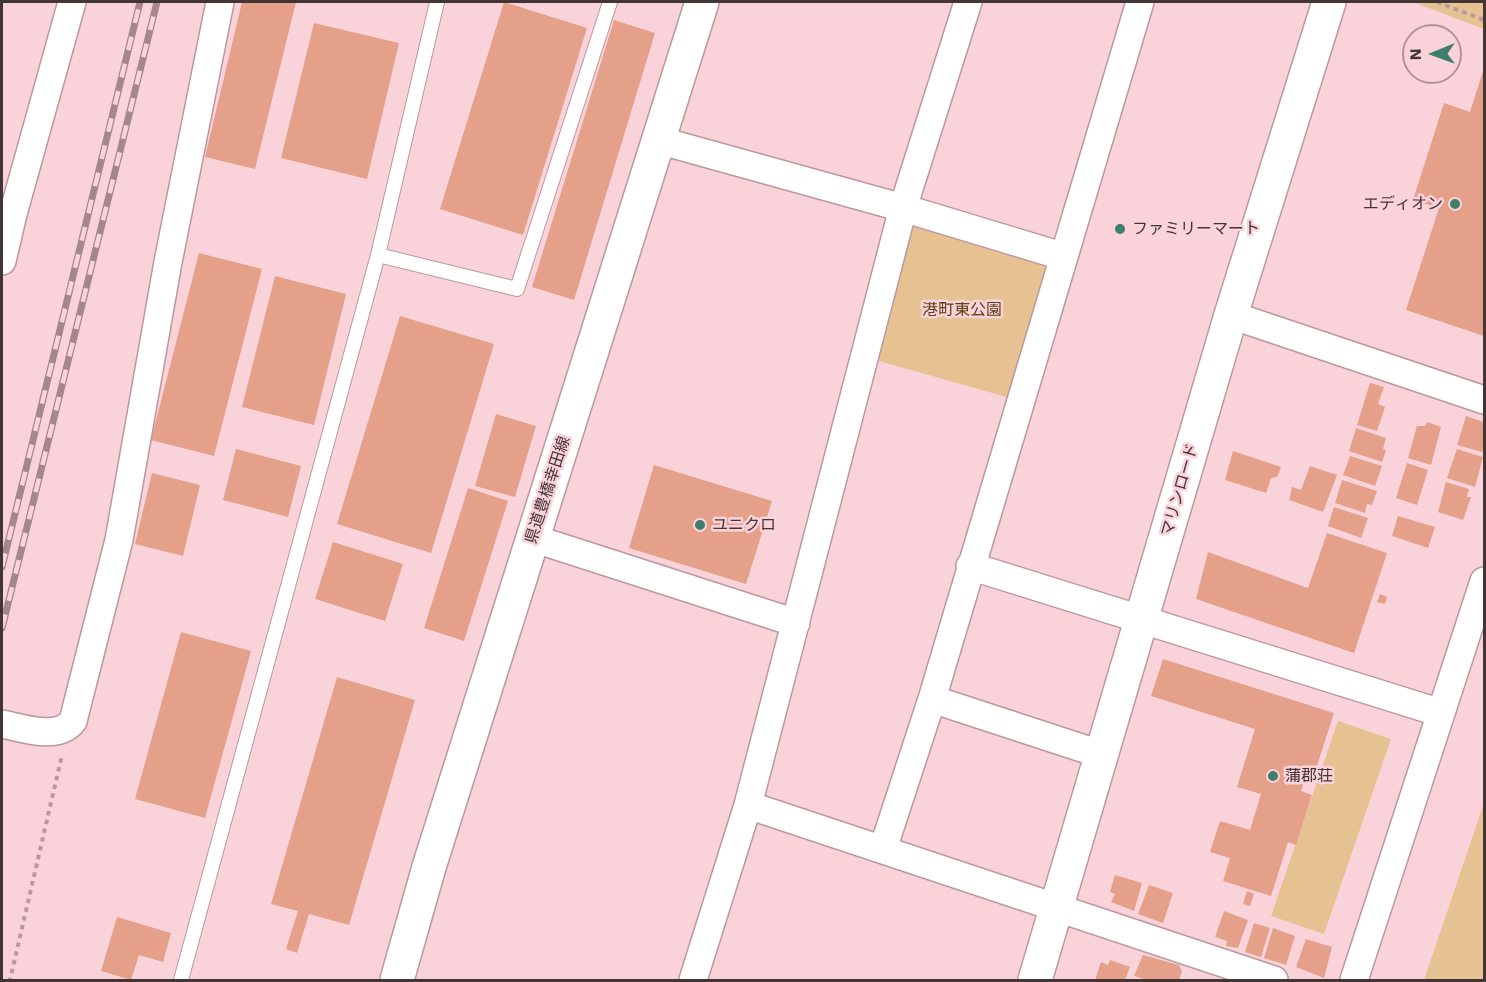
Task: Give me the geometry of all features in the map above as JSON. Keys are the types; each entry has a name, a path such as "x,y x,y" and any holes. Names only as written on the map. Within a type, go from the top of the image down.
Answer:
{"street":[{"path":"2,261 7,215 72,2"},
{"path":"2,724 60,732 68,728 73,721 118,540 168,262 220,2"},
{"name":"県道豊橋幸田線","path":"397,981 429,867 702,2"},
{"path":"693,981 748,805 903,208 968,2"},
{"path":"883,849 932,699 1062,256 1140,2"},
{"name":"マリンロード","path":"1035,981 1232,315 1329,2"},
{"path":"658,140 903,208 1062,256"},
{"path":"1232,315 1485,400"},
{"path":"532,538 796,623"},
{"path":"970,566 1441,713"},
{"path":"1354,981 1485,580"},
{"path":"932,699 1103,755"},
{"path":"748,805 1056,908 1196,969 1274,981"}],"lane":[{"path":"181,981 378,255 437,2"},
{"path":"378,255 517,290 610,2"}],"path":[{"path":"1437,2 1485,20"},
{"path":"12,981 10,980 68,728"}],"green space":[{"path":"1413,2 1484,2 1484,29"},
{"name":"港町東公園","path":"913,224 1041,256 1048,274 1010,398 872,359 908,227"},
{"path":"1338,721 1391,739 1324,934 1271,916"},
{"path":"1484,803 1484,980 1424,980"}],"building":[{"path":"242,2 296,2 255,169 205,157"},
{"path":"504,2 587,28 523,235 440,209"},
{"path":"614,20 655,33 574,300 532,287"},
{"path":"314,23 399,43 367,179 281,158"},
{"name":"エディオン","path":"1484,68 1484,336 1406,310 1439,208 1413,200 1444,103 1470,112"},
{"path":"199,253 262,269 214,456 151,440"},
{"path":"275,276 346,294 314,425 242,407"},
{"path":"400,316 494,344 431,553 337,524"},
{"path":"1370,383 1384,387 1378,404 1385,407 1377,431 1357,425"},
{"path":"496,414 536,426 515,497 475,486"},
{"path":"1466,416 1484,422 1482,452 1457,445"},
{"path":"1427,422 1441,427 1431,465 1408,458 1417,426 1425,426"},
{"path":"1356,428 1386,438 1383,449 1386,450 1382,462 1349,451"},
{"path":"236,449 301,466 288,517 223,500"},
{"path":"1457,449 1483,457 1475,487 1447,478"},
{"path":"1233,451 1281,467 1277,477 1271,478 1266,493 1225,480"},
{"path":"1350,456 1382,466 1375,486 1343,475"},
{"path":"1407,463 1428,470 1417,505 1396,498"},
{"name":"ユニクロ","path":"654,465 772,501 746,584 629,548"},
{"path":"1310,466 1337,475 1323,512 1289,500 1292,487 1301,490"},
{"path":"152,473 200,485 183,556 135,544"},
{"path":"1342,480 1377,491 1372,505 1367,504 1365,513 1335,503"},
{"path":"1446,482 1469,489 1467,497 1471,497 1463,520 1438,512"},
{"path":"468,488 508,501 464,641 424,628"},
{"path":"1334,507 1368,518 1361,538 1328,526"},
{"path":"1398,516 1435,527 1428,548 1392,536"},
{"path":"1327,533 1387,553 1354,653 1196,599 1208,552 1308,588"},
{"path":"333,542 403,564 385,621 315,599"},
{"path":"1380,594 1387,597 1385,604 1377,602"},
{"path":"181,632 251,651 205,818 135,799"},
{"name":"蒲郡荘","path":"1163,659 1334,713 1313,778 1306,775 1301,791 1312,795 1296,845 1288,842 1271,896 1223,881 1230,858 1210,852 1220,821 1250,830 1261,794 1237,787 1255,729 1151,696"},
{"path":"337,677 415,700 349,925 309,914 297,953 286,949 298,911 271,904"},
{"path":"1115,875 1142,883 1134,911 1111,902 1115,894 1110,892"},
{"path":"1149,885 1173,893 1163,923 1138,914"},
{"path":"1247,891 1254,894 1250,906 1243,904"},
{"path":"1224,911 1248,920 1238,948 1226,946 1227,941 1215,937"},
{"path":"117,917 171,933 163,962 139,955 131,980 101,971"},
{"path":"1254,923 1270,928 1261,957 1245,952"},
{"path":"1273,928 1295,936 1286,965 1264,958"},
{"path":"1306,939 1332,947 1324,978 1296,967"},
{"path":"1143,955 1179,965 1182,971 1179,980 1148,980 1134,976"},
{"path":"1110,960 1130,967 1125,980 1095,980 1101,962 1108,965"}],"railway":[{"path":"2,567 140,2"},
{"path":"2,628 157,2"}],"place":[{"name":"エディオン","path":"1455,204"},
{"name":"ファミリーマート","path":"1120,229"},
{"name":"ユニクロ","path":"700,525"},
{"name":"蒲郡荘","path":"1273,776"}]}
